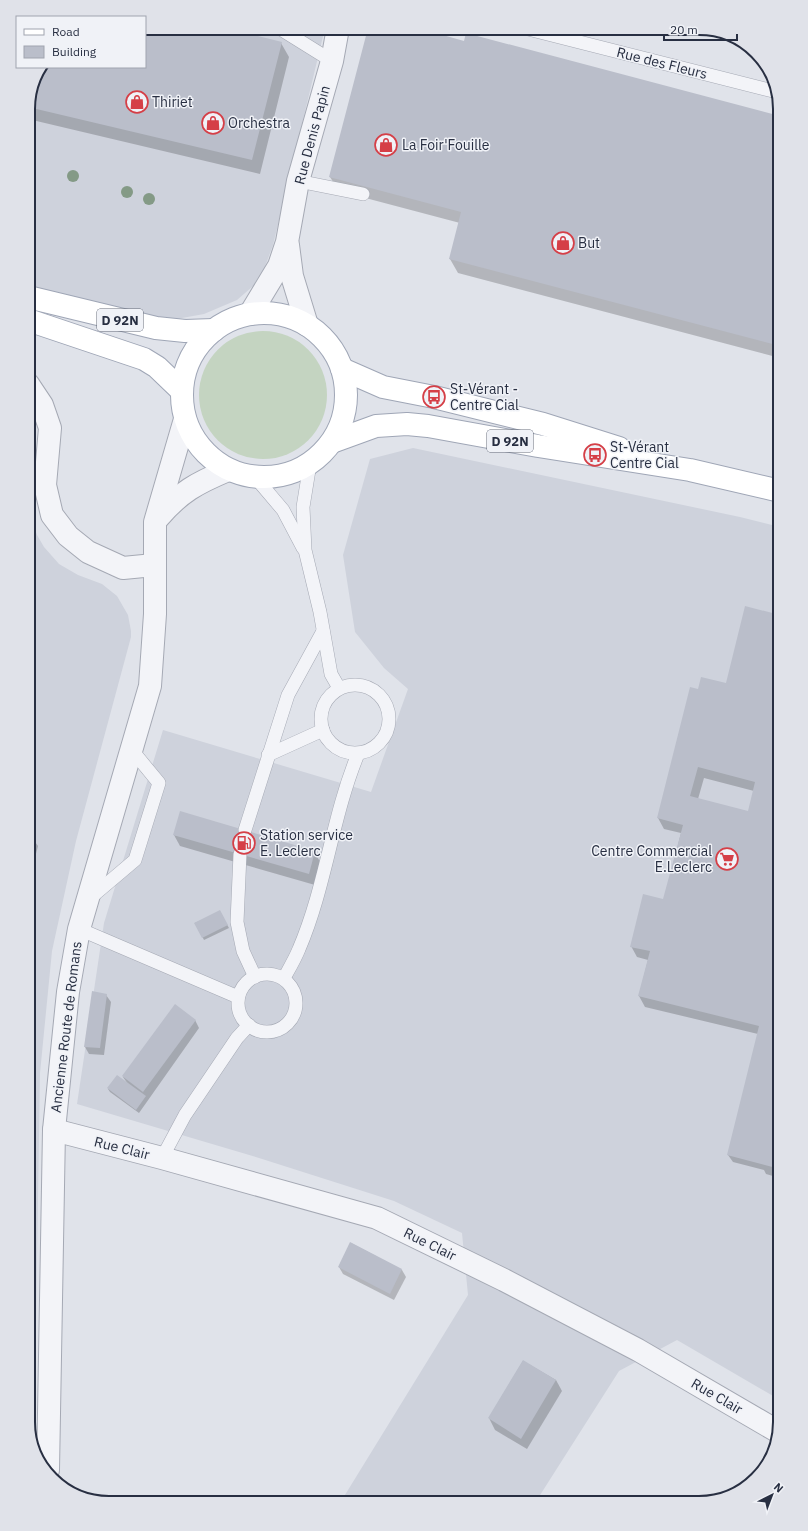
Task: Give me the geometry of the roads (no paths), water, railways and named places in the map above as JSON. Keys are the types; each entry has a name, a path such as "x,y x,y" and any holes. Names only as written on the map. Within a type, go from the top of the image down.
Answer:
{"main road":[{"name":"D 92N","path":"35,299 156,328 185,331 214,330"},
{"path":"270,313 289,317 307,325 322,337 334,352 342,369 346,394 343,419 332,442 326,450 310,464 293,473 274,477 255,477 228,470 210,457 195,440 185,419 182,405 182,391 186,368 197,347 214,330 231,320 250,314 270,313"},
{"name":"D 92N","path":"35,322 144,359 157,367 182,391"},
{"name":"D 92N","path":"342,369 383,387 434,397 543,424 690,470"},
{"name":"D 92N","path":"332,442 376,426 407,424 456,430 538,446 690,470 773,489"}],"street":[{"name":"Rue Denis Papin","path":"287,242 298,181 332,61 337,35"},
{"path":"250,314 279,266 287,242"},
{"path":"287,242 292,276 307,325"},
{"path":"35,394 42,405 50,428 45,485 52,516 68,536 88,552 123,568 154,565"},
{"name":"Ancienne Route de Romans","path":"48,1464 54,1130 68,992 79,929 150,686 156,614 154,565 155,522 185,419"},
{"path":"155,522 167,507 185,491 194,485 228,470"},
{"name":"Rue Clair","path":"54,1130 162,1158 377,1218 504,1280 638,1350 773,1429"}],"lane":[{"path":"290,35 332,61"},
{"name":"Rue des Fleurs","path":"552,35 770,90"},
{"path":"298,181 363,194"},
{"path":"310,464 303,507 305,550 331,674 340,688"},
{"path":"255,477 284,510 305,550"},
{"path":"245,830 288,695 323,631"},
{"path":"353,684 366,686 378,693 386,704 390,717 389,728 382,742 371,750 358,754 345,752 333,746 325,735 321,722 322,709 329,697 340,688 353,684"},
{"path":"268,755 323,730"},
{"path":"88,900 135,860 159,783 131,749"},
{"path":"284,978 299,949 317,897 348,779 358,754"},
{"path":"240,854 237,922 243,951 255,977"},
{"path":"79,929 238,997"},
{"path":"262,974 273,974 284,978 292,986 296,997 295,1012 292,1019 284,1027 273,1032 262,1031 251,1027 243,1019 238,1008 238,997 243,986 251,978 262,974"},
{"path":"162,1158 185,1115 237,1038 249,1025"}],"place":[{"name":"Thiriet","path":"137,102"},
{"name":"Orchestra","path":"213,123"},
{"name":"La Foir'Fouille","path":"386,145"},
{"name":"But","path":"563,243"},
{"name":"St-Vérant - Centre Cial","path":"434,397"},
{"name":"St-Vérant Centre Cial","path":"595,455"},
{"name":"Station service E. Leclerc","path":"244,843"},
{"name":"Centre Commercial E.Leclerc","path":"727,859"}]}
